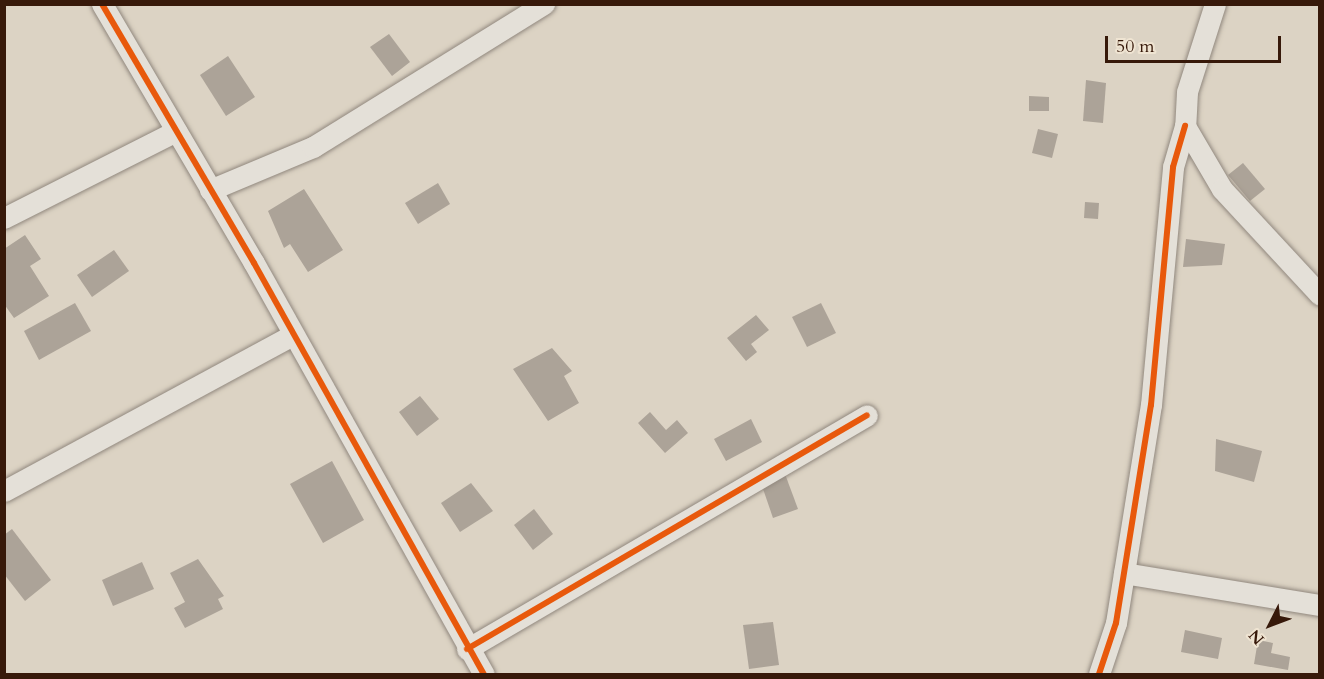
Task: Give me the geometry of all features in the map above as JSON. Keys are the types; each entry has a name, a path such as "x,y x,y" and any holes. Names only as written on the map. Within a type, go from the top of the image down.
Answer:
{"street":[{"path":"102,4 293,335 466,649 484,675"},
{"path":"210,190 314,147 544,4"},
{"path":"1099,675 1124,573 1151,405 1173,167 1185,126 1187,92 1215,4"},
{"path":"1185,126 1222,189 1320,295"},
{"path":"4,218 176,131"},
{"path":"4,491 293,335"},
{"path":"466,649 867,415"},
{"path":"1124,573 1320,605"}],"building":[{"path":"389,34 410,62 392,76 370,47"},
{"path":"228,56 255,97 226,116 200,75"},
{"path":"1086,80 1106,83 1103,123 1083,121"},
{"path":"1029,96 1049,97 1049,111 1029,111"},
{"path":"1038,129 1058,134 1052,158 1032,153"},
{"path":"1243,163 1265,189 1250,201 1228,175"},
{"path":"438,183 450,204 418,224 405,203"},
{"path":"304,189 343,250 308,272 290,244 284,248 268,211"},
{"path":"1085,202 1099,203 1098,219 1084,218"},
{"path":"25,235 41,259 30,266 49,296 14,318 4,304 4,249"},
{"path":"1186,239 1225,244 1222,265 1183,267"},
{"path":"114,250 129,271 92,297 77,275"},
{"path":"75,303 91,331 39,360 24,331"},
{"path":"821,303 836,333 807,347 792,317"},
{"path":"756,315 769,330 751,344 757,352 746,361 727,338"},
{"path":"552,348 572,371 564,376 579,403 548,421 513,369"},
{"path":"420,396 439,419 417,436 399,412"},
{"path":"650,412 666,430 677,420 688,433 665,453 638,423"},
{"path":"751,419 762,442 726,461 714,439"},
{"path":"1216,439 1262,451 1254,482 1215,471"},
{"path":"332,461 364,520 323,543 290,484"},
{"path":"785,474 798,509 773,518 761,483"},
{"path":"471,483 493,511 460,532 441,503"},
{"path":"534,509 553,534 533,550 514,525"},
{"path":"12,529 51,580 25,601 4,574 4,535"},
{"path":"198,559 224,596 218,599 223,609 185,628 174,608 185,602 170,573"},
{"path":"142,562 154,589 113,606 102,580"},
{"path":"773,622 779,665 749,669 743,625"},
{"path":"1185,630 1222,638 1218,659 1181,652"},
{"path":"1258,640 1273,643 1271,653 1290,657 1288,670 1254,664"}],"cycle path":[{"path":"102,4 254,263 484,674"},
{"path":"1099,674 1116,623 1151,405 1173,167 1185,126"},
{"path":"467,649 867,415"}]}
